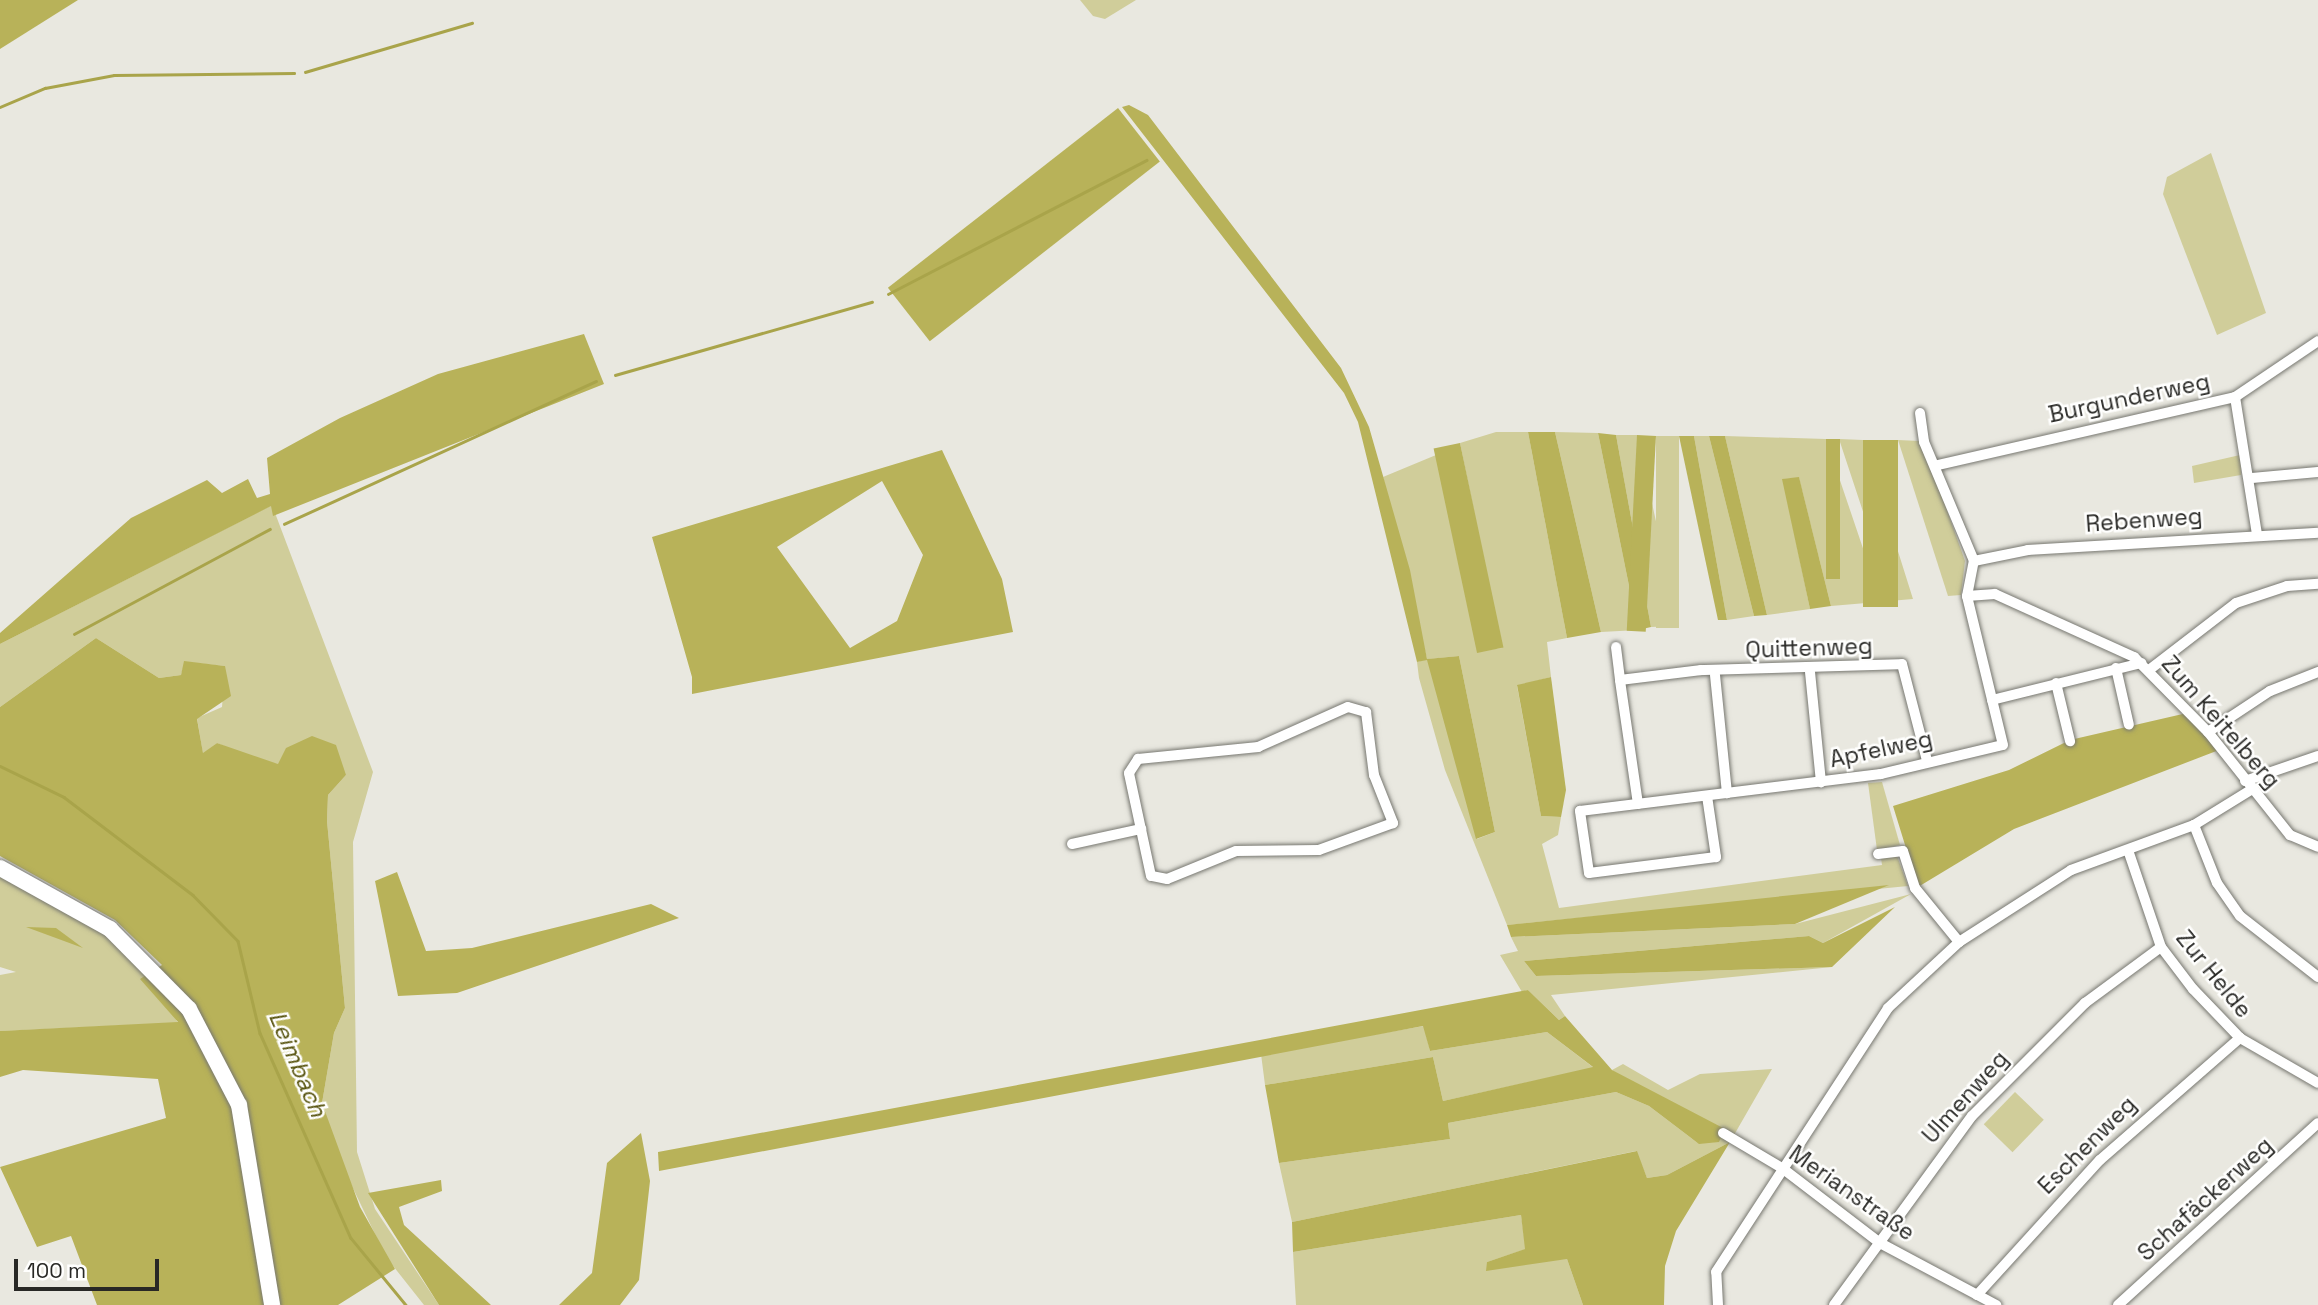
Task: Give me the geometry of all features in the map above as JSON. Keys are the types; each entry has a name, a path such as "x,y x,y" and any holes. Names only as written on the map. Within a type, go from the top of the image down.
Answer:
{"main road":[{"path":"0,867 110,929 189,1009 239,1105 272,1305"}],"street":[{"path":"2235,397 2318,341"},
{"name":"Burgunderweg","path":"1938,465 2235,397 2252,478 2257,535"},
{"path":"1920,413 1924,442 1938,465 1974,561"},
{"path":"2252,478 2318,472"},
{"name":"Rebenweg","path":"1974,561 2028,550 2318,533"},
{"name":"Apfelweg","path":"1707,796 1716,857 1589,873 1580,811 1822,782 2003,745 1967,596 1974,561"},
{"path":"1992,700 2116,668 2145,666 2236,603 2287,586 2318,584"},
{"name":"Zum Keitelberg","path":"1967,596 1995,594 2145,666 2208,732 2290,835 2318,848"},
{"path":"1616,647 1638,804"},
{"name":"Quittenweg","path":"1620,680 1701,670 1714,674 1809,666 1810,672 1902,664 1927,761"},
{"path":"2116,668 2129,724"},
{"path":"2208,732 2270,691 2318,671"},
{"path":"1810,672 1822,782"},
{"path":"1714,674 1727,793"},
{"path":"2056,683 2070,741"},
{"path":"1348,707 1366,712 1374,775 1393,823 1319,850 1236,851 1158,880 1146,869 1141,829 1129,773 1138,759 1258,747 1348,707"},
{"path":"1718,1305 1716,1272 1868,1032 1959,942 2071,870 2194,825 2249,784 2318,756"},
{"path":"2194,825 2217,884 2240,916 2318,977"},
{"path":"1072,844 1141,829"},
{"name":"Zur Helde","path":"2128,850 2161,947 2240,1038 2318,1083"},
{"path":"1878,854 1903,851 1915,888 1959,942"},
{"name":"Ulmenweg","path":"1834,1305 1972,1116 2085,1003 2161,947"},
{"name":"Eschenweg","path":"1977,1295 2100,1160 2240,1038"},
{"name":"Schafäckerweg","path":"2118,1305 2318,1123"},
{"name":"Merianstraße","path":"1723,1133 1782,1168 1880,1243 1996,1305"}],"shaded area":[{"path":"0,0 78,0 0,49"},
{"path":"1080,0 1136,0 1105,19 1093,16"},
{"path":"1129,105 1148,115 1341,368 1369,427 1410,570 1427,659 1459,656 1495,832 1476,839 1427,660 1417,662 1358,422 1344,393 1122,107"},
{"path":"1118,108 1160,162 930,341 888,288"},
{"path":"2211,153 2266,313 2217,335 2163,194 2167,177"},
{"path":"584,334 604,384 273,516 271,506 0,644 0,633 131,518 207,480 222,493 248,479 257,498 270,494 267,458 340,418 438,374"},
{"path":"1496,432 1528,432 1567,638 1547,642 1551,677 1517,686 1541,816 1561,817 1558,835 1542,844 1559,908 1882,865 1881,858 1897,856 1908,886 1507,925 1445,770 1419,678 1417,662 1427,659 1383,477 1436,455 1478,651 1502,648 1460,443","holes":["1459,656 1495,832 1477,839 1428,659"]},
{"path":"1528,432 1555,432 1601,632 1567,638"},
{"path":"1555,432 1598,433 1638,630 1601,632"},
{"path":"1598,433 1616,435 1651,627 1638,630"},
{"path":"1616,435 1637,435 1679,626 1651,627"},
{"path":"1637,435 1656,436 1646,632 1627,631"},
{"path":"1656,436 1679,436 1679,628 1656,628"},
{"path":"1679,436 1694,436 1727,620 1718,620"},
{"path":"1694,436 1709,436 1754,616 1727,620"},
{"path":"1709,436 1725,436 1767,615 1754,616"},
{"path":"1725,436 1826,439 1871,572 1881,566 1839,439 1863,440 1913,599 1831,606 1799,478 1783,479 1810,609 1767,615"},
{"path":"1826,439 1840,439 1840,579 1826,579"},
{"path":"1863,440 1898,440 1898,607 1863,607"},
{"path":"1898,440 1920,441 1937,482 1965,561 1961,595 1948,596"},
{"path":"1460,443 1503,647 1477,653 1434,449"},
{"path":"942,450 1002,579 1013,632 692,694 692,677 652,537","holes":["882,481 923,555 897,621 850,648 777,547"]},
{"path":"2240,455 2241,475 2194,483 2192,466"},
{"path":"1799,477 1831,606 1810,609 1782,479"},
{"path":"272,505 373,772 353,842 357,1152 375,1209 439,1305 424,1305 386,1257 337,1155 322,1103 334,1033 345,1008 327,821 328,795 346,775 259,761 217,743 203,754 197,718 222,707 225,666 185,662 181,675 159,678 96,638 0,707 0,644"},
{"path":"96,638 159,678 181,675 184,661 225,666 231,696 197,719 203,753 217,743 278,764 286,748 312,736 336,745 346,775 328,795 327,821 345,1008 334,1033 322,1103 360,1207 395,1269 338,1305 97,1305 71,1236 37,1247 0,1167 166,1118 158,1079 23,1070 0,1077 0,1031 178,1022 140,979 162,965 115,920 0,856 0,707"},
{"path":"1551,677 1566,790 1561,817 1541,816 1517,685"},
{"path":"2187,713 2219,750 2014,829 1918,887 1893,806 2009,770 2070,740"},
{"path":"1882,782 1900,845 1877,850 1868,783"},
{"path":"397,872 426,951 472,948 651,904 679,918 457,993 398,996 375,881"},
{"path":"0,874 104,931 149,973 178,1023 0,1031 0,975 16,972 0,967"},
{"path":"1889,885 1795,924 1511,937 1507,925"},
{"path":"1911,894 1823,943 1809,936 1524,961 1536,976 1832,967 1551,995 1565,1016 1559,1020 1528,990 1522,992 1500,955 1518,951 1511,937 1795,924"},
{"path":"1895,907 1832,967 1536,976 1524,961 1809,936 1823,943"},
{"path":"26,927 56,928 83,948"},
{"path":"1528,990 1559,1020 1565,1016 1612,1070 1725,1129 1719,1142 1699,1144 1649,1106 1616,1092 1448,1123 1450,1139 1279,1163 1265,1085 1433,1057 1443,1101 1593,1067 1547,1032 1430,1051 1423,1026 659,1171 658,1152"},
{"path":"1424,1026 1430,1051 1547,1032 1594,1068 1443,1101 1433,1057 1265,1085 1261,1054"},
{"path":"1623,1064 1668,1090 1700,1074 1772,1069 1730,1142 1667,1175 1647,1178 1636,1151 1292,1222 1279,1163 1450,1139 1448,1123 1616,1092 1649,1106 1699,1144 1612,1070"},
{"path":"2015,1092 2044,1120 2013,1152 1984,1124"},
{"path":"641,1133 650,1181 639,1280 620,1305 559,1305 592,1273 607,1163"},
{"path":"1730,1142 1676,1231 1665,1266 1664,1305 1583,1305 1567,1259 1486,1271 1487,1262 1525,1249 1521,1215 1293,1252 1292,1222 1637,1151 1647,1178 1667,1175"},
{"path":"441,1180 442,1191 399,1207 404,1225 491,1305 439,1305 368,1193"},
{"path":"1521,1215 1526,1249 1487,1262 1567,1259 1583,1305 1296,1305 1293,1252"}],"waterway":[{"path":"305,72 472,23"},
{"path":"0,107 45,88 114,75 294,73"},
{"path":"888,294 1146,160"},
{"path":"615,375 872,302"},
{"path":"284,524 596,381"},
{"path":"74,634 270,529"},
{"name":"Leimbach","path":"0,766 64,797 193,895 238,941 260,1033 351,1238 406,1305"}]}
